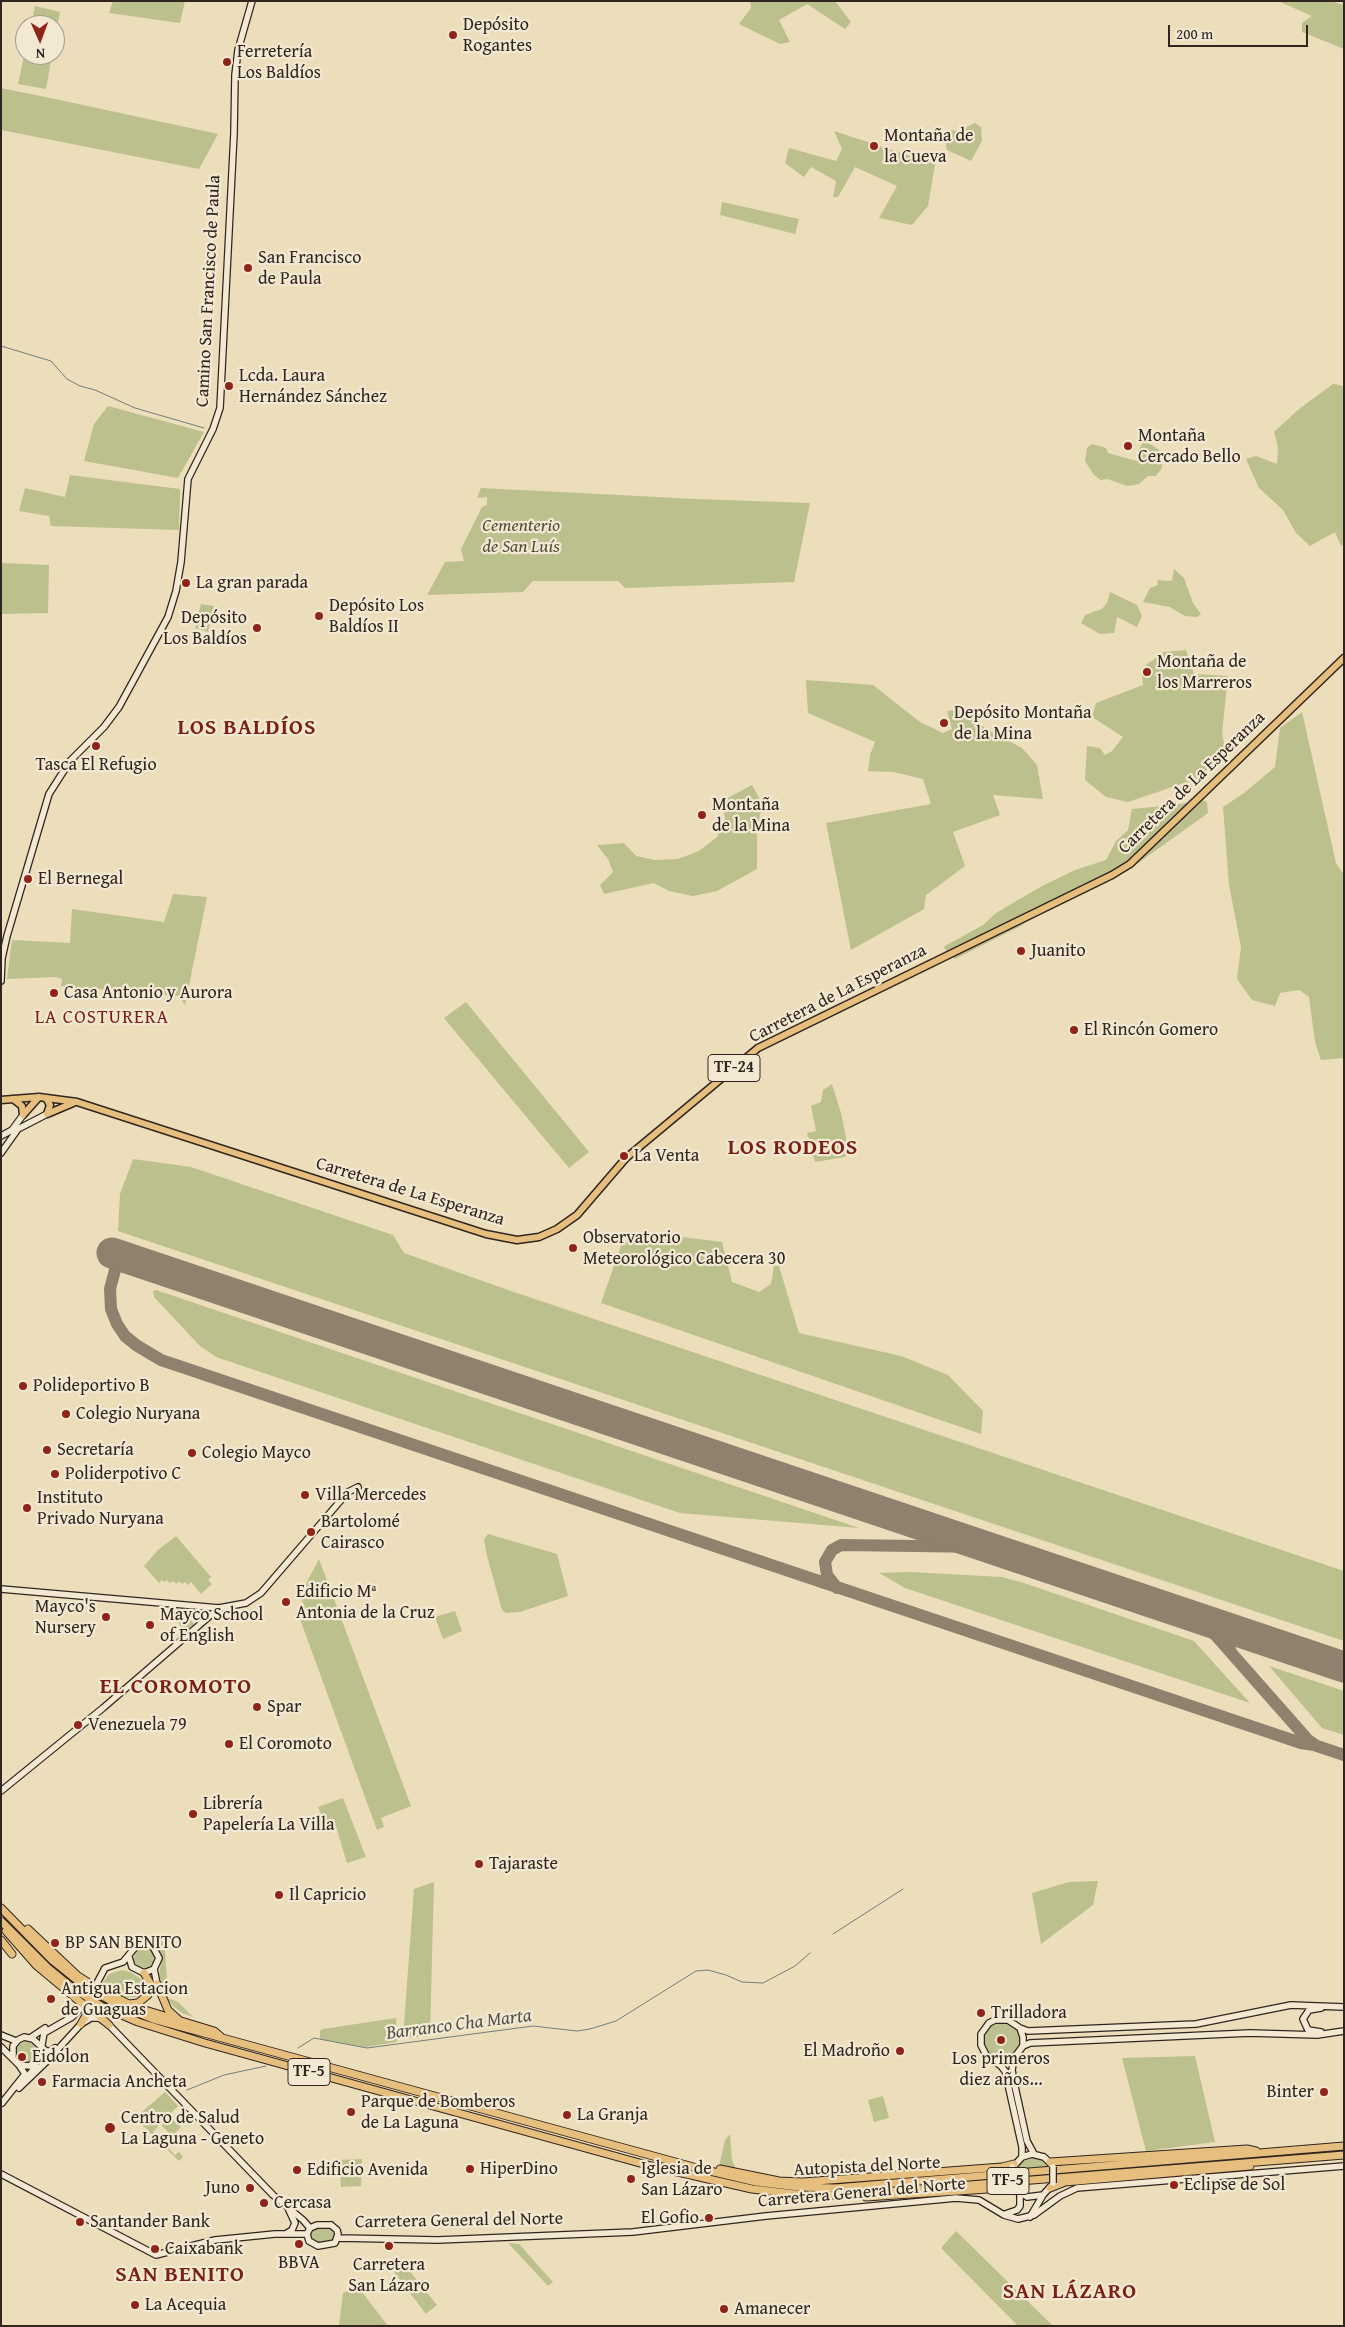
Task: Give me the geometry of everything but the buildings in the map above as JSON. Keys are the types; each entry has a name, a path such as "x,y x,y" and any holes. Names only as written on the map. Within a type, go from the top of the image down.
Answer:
{"highway":[{"name":"Autopista del Norte","path":"1,1908 64,1971 96,1993 118,2005 153,2019 697,2168 766,2184 835,2188 1344,2146"},
{"path":"10,1918 26,1928 78,1976 100,1990 129,2004 214,2031 227,2040"},
{"name":"Autopista del Norte","path":"1,1921 48,1968 70,1986 101,2006 138,2022 213,2045 718,2182 789,2194 830,2195 1344,2155"},
{"path":"1,1925 23,1952 50,1978 93,2010 109,2025"},
{"path":"1,1940 12,1954"},
{"path":"129,2004 138,2003 148,1995 150,1983 144,1973"},
{"path":"157,1984 168,2010 186,2023"},
{"path":"75,1997 87,2009 87,2016 81,2024"},
{"path":"1051,2165 1247,2149 1263,2153"},
{"path":"1052,2186 1066,2182 1226,2169 1286,2162 1299,2158"},
{"path":"697,2168 711,2167 752,2177 803,2182 1014,2165"},
{"path":"718,2182 729,2188 759,2194 816,2199 1003,2188 1018,2191"}],"main road":[{"name":"Camino San Francisco de Paula","path":"1,981 2,958 6,936 49,794 70,761 104,727 119,707 168,617 172,605 182,562 188,479 213,429 220,408 234,133 235,75 238,50 252,1"},
{"name":"Carretera de La Esperanza","path":"1,1100 39,1097 77,1102 486,1234 517,1240 544,1236 557,1230 576,1215 626,1158 758,1048 1112,875 1130,864 1344,658"},
{"path":"3,1134 39,1097"},
{"path":"46,1098 50,1105 47,1114"},
{"path":"12,1099 22,1106 23,1115"},
{"path":"1,1153 18,1129 47,1114 77,1102"},
{"path":"1,1589 218,1608 246,1603 262,1593 348,1492 358,1487"},
{"path":"1,1791 103,1708 218,1608"},
{"path":"129,1957 123,1962 107,1967 98,1981 108,1970 123,1966 132,1967 144,1973 154,1969 158,1962 158,1954 149,1945 138,1945 130,1952 129,1957 132,1967"},
{"path":"154,1969 157,1984"},
{"path":"1022,2157 1022,2147 1005,2071 996,2061 986,2055 981,2045 984,2028 989,2023 1001,2019 1013,2022 1020,2028 1028,2031 1196,2024 1279,2007 1299,2005 1344,2007"},
{"path":"19,2088 29,2076 40,2056 44,2033 72,2017 82,2007"},
{"path":"1328,2033 1308,2030 1304,2024 1304,2017 1311,2009 1336,2007"},
{"path":"1,2103 49,2059 58,2046 81,2024 96,2018 109,2025 289,2210 303,2220 309,2231 309,2241 314,2246 332,2245 338,2238 337,2230 331,2225 314,2226 309,2231 215,2240 156,2255 1,2174"},
{"path":"30,2038 45,2028 52,2027"},
{"path":"1020,2028 1023,2046"},
{"path":"1034,2154 1027,2141 1012,2070 1014,2058 1023,2046 1030,2043 1250,2033 1311,2036 1344,2031"},
{"path":"1,2036 16,2042"},
{"path":"13,2058 12,2048 16,2042 24,2037 30,2038 48,2049 58,2046"},
{"path":"1,2047 25,2071 25,2076 1,2103"},
{"path":"996,2061 1005,2062 1014,2058"},
{"path":"19,2065 30,2066 36,2062 49,2059"},
{"path":"1004,2215 1017,2210 1020,2206 1018,2191 1011,2179 1014,2165 1022,2157 1034,2154 1044,2157 1051,2165 1052,2186 1043,2194 1030,2217"},
{"path":"1030,2217 1060,2196 1077,2188 1344,2166"},
{"path":"1018,2191 1033,2197 1043,2194"},
{"name":"Carretera General del Norte","path":"338,2238 438,2240 633,2232 766,2216 963,2198 979,2200 1004,2215 1018,2219 1030,2217"},
{"path":"283,2234 292,2230 295,2223 289,2210"}],"green space":[{"path":"113,1 185,1 180,23 109,13"},
{"path":"750,1 835,1 851,22 845,29 807,4 779,20 790,42 780,44 739,24 751,8"},
{"path":"1278,1 1330,1 1344,5 1344,49 1302,32 1302,23 1312,16"},
{"path":"35,6 60,12 59,15 33,15"},
{"path":"22,65 50,65 46,89 18,84"},
{"path":"1,88 218,134 199,169 1,130"},
{"path":"975,123 981,127 982,141 971,161 947,150 945,139 950,130 959,131"},
{"path":"834,131 935,164 928,206 912,225 879,218 897,186 855,167 838,197 833,197 836,181 811,167 804,177 785,163 789,148 836,161 842,149"},
{"path":"722,202 799,219 795,234 720,215"},
{"path":"1333,384 1344,387 1344,544 1341,546 1335,532 1310,546 1296,533 1283,510 1259,488 1246,459 1256,456 1277,464 1278,447 1274,432 1299,409"},
{"path":"108,406 204,432 178,478 84,461 94,424"},
{"path":"1143,442 1152,445 1162,452 1162,468 1156,476 1148,476 1139,484 1128,486 1107,479 1101,480 1094,475 1085,461 1087,448 1092,444 1106,448 1108,453 1137,461 1138,451"},
{"path":"70,475 180,489 179,530 51,526 49,516 19,511 25,488 65,497"},
{"name":"Cementerio de San Luís","path":"481,488 810,503 794,582 625,588 618,581 533,581 523,592 427,595 445,562 464,561 461,549 482,507 487,505 487,497 477,498"},
{"path":"1,563 49,565 48,613 1,614"},
{"path":"1174,569 1184,578 1193,603 1201,614 1197,617 1185,616 1170,607 1143,602 1150,588 1158,585 1157,580 1172,581"},
{"path":"1110,592 1137,605 1142,616 1137,627 1117,617 1114,633 1100,634 1081,623 1085,615 1102,609 1107,603"},
{"path":"201,604 214,606 208,632 195,628"},
{"path":"1186,650 1194,674 1228,676 1222,733 1225,748 1213,764 1196,779 1128,802 1106,797 1085,780 1087,746 1100,748 1105,755 1112,751 1123,737 1092,717 1096,703 1143,685 1142,676 1146,665 1164,652"},
{"path":"806,680 873,685 920,722 943,733 952,729 947,711 964,709 970,717 988,730 1022,748 1037,765 1043,799 993,795 1000,815 953,832 965,866 926,895 924,909 851,950 826,823 931,804 923,779 893,772 868,771 870,755 875,742 808,713"},
{"path":"1302,712 1336,863 1344,875 1344,1058 1321,1060 1315,1042 1309,997 1299,990 1280,993 1275,1006 1252,1000 1237,979 1241,947 1229,885 1223,807 1244,793 1275,767 1280,728"},
{"path":"752,785 762,803 757,833 757,869 717,891 693,896 669,891 654,883 604,894 600,885 613,872 608,859 597,845 624,843 636,856 655,860 678,859 699,851 717,837 725,819 722,801"},
{"path":"1202,800 1207,802 1208,813 1134,866 1118,867 1017,928 955,959 943,947 983,925 996,913 1042,886 1075,870 1106,860 1116,841 1128,830 1132,809 1175,805"},
{"path":"173,894 207,897 185,1005 178,996 61,986 62,979 55,977 7,979 12,940 70,943 72,909 164,922"},
{"path":"466,1002 589,1152 569,1168 444,1018"},
{"path":"832,1084 841,1113 849,1152 845,1157 815,1162 807,1133 816,1131 811,1106 821,1102 823,1090"},
{"path":"133,1159 191,1167 393,1235 404,1253 508,1290 1344,1571 1344,1641 118,1231 120,1194"},
{"path":"674,1236 722,1242 732,1282 759,1292 771,1284 774,1266 779,1266 799,1333 901,1356 948,1375 983,1411 981,1434 601,1303 622,1243"},
{"path":"156,1290 859,1528 680,1513 216,1357 200,1346 154,1297 153,1291"},
{"path":"488,1534 557,1554 568,1596 520,1612 506,1613 502,1610 487,1556 484,1539"},
{"path":"176,1536 211,1577 208,1580 212,1584 201,1594 191,1582 188,1585 185,1582 182,1584 179,1581 176,1584 174,1581 170,1583 167,1580 164,1582 162,1580 159,1583 144,1566 158,1550"},
{"path":"319,1559 411,1806 381,1818 384,1827 377,1830 300,1619 307,1614 300,1595"},
{"path":"910,1572 1002,1577 1194,1641 1250,1703 905,1588 879,1573"},
{"path":"172,1609 182,1609 194,1624 185,1632 170,1611"},
{"path":"455,1611 462,1631 443,1639 435,1617"},
{"path":"1269,1666 1344,1691 1344,1735 1322,1728"},
{"path":"343,1798 366,1857 347,1863 337,1830 328,1833 318,1807"},
{"path":"1098,1881 1093,1905 1041,1944 1032,1893 1069,1882"},
{"path":"434,1882 430,2036 403,2038 414,1889"},
{"path":"164,1935 168,1998 178,2002 193,2017 182,2013 167,1998 159,1975 162,1955 154,1939"},
{"path":"144,1948 151,1951 154,1958 151,1965 144,1968 137,1965 134,1958 137,1951"},
{"path":"122,1970 130,1972 144,1981 140,1997 123,1998 101,1985 109,1974"},
{"path":"396,2018 397,2042 365,2047 320,2039 320,2031 323,2029"},
{"path":"1002,2022 1009,2023 1015,2027 1019,2033 1019,2047 1015,2053 1009,2057 1002,2058 995,2057 989,2053 985,2047 984,2040 985,2033 989,2027 995,2023"},
{"path":"26,2042 33,2045 36,2052 33,2059 26,2062 19,2059 16,2052 19,2045"},
{"path":"1195,2056 1215,2142 1146,2151 1122,2058"},
{"path":"165,2092 178,2106 169,2115 181,2127 172,2136 160,2124 153,2132 175,2155 179,2152 183,2157 179,2161 135,2118"},
{"path":"883,2096 889,2118 874,2122 868,2100"},
{"path":"730,2134 732,2160 737,2171 719,2167 725,2140"},
{"path":"1032,2157 1042,2160 1048,2167 1015,2170 1023,2160"},
{"path":"362,2159 361,2186 341,2187 339,2160"},
{"path":"329,2227 335,2232 332,2241 317,2243 311,2240 310,2235 314,2229"},
{"path":"956,2231 1053,2326 1018,2326 941,2248"},
{"path":"508,2243 519,2244 553,2282 548,2286"},
{"path":"404,2264 437,2305 426,2314 394,2272"},
{"path":"352,2290 362,2292 388,2326 339,2326 343,2293"}],"waterway":[{"path":"1,346 51,361 67,379 80,386 95,390 135,408 204,428"},
{"name":"Barranco Cha Marta","path":"833,1934 903,1889"},
{"name":"Barranco Cha Marta","path":"298,2048 314,2038 367,2048 533,2026 577,2031 590,2029 616,2021 696,1971 708,1970 742,1982 763,1983 795,1966 810,1953"},
{"name":"Barranco Cha Marta","path":"187,2090 224,2075 266,2066"}],"taxiway":[{"path":"140,1262 127,1261 121,1263 115,1270 110,1289 111,1309 117,1324 125,1336 161,1360 1301,1743 1314,1745 1344,1755"},
{"path":"837,1588 827,1575 825,1562 832,1550 841,1545 988,1547"},
{"path":"1172,1609 1187,1615 1211,1630 1308,1740 1315,1745"},
{"path":"1232,1654 1229,1648 1233,1637 1241,1633 1247,1634"}],"runway":[{"path":"112,1253 1344,1667"}],"place":[{"name":"Depósito Rogantes","path":"453,35"},
{"name":"Ferretería Los Baldíos","path":"227,62"},
{"name":"Montaña de la Cueva","path":"874,146"},
{"name":"San Francisco de Paula","path":"248,268"},
{"name":"Lcda. Laura Hernández Sánchez","path":"229,386"},
{"name":"Montaña Cercado Bello","path":"1128,446"},
{"name":"La gran parada","path":"186,583"},
{"name":"Depósito Los Baldíos II","path":"319,616"},
{"name":"Depósito Los Baldíos","path":"257,628"},
{"name":"Montaña de los Marreros","path":"1147,672"},
{"name":"Depósito Montaña de la Mina","path":"944,723"},
{"name":"Tasca El Refugio","path":"96,746"},
{"name":"Montaña de la Mina","path":"702,815"},
{"name":"El Bernegal","path":"28,879"},
{"name":"Juanito","path":"1021,951"},
{"name":"Casa Antonio y Aurora","path":"54,993"},
{"name":"El Rincón Gomero","path":"1074,1030"},
{"name":"La Venta","path":"624,1156"},
{"name":"Observatorio Meteorológico Cabecera 30","path":"573,1248"},
{"name":"Polideportivo B","path":"23,1386"},
{"name":"Colegio Nuryana","path":"66,1414"},
{"name":"Secretaría","path":"47,1450"},
{"name":"Colegio Mayco","path":"192,1453"},
{"name":"Poliderpotivo C","path":"55,1474"},
{"name":"Villa Mercedes","path":"305,1495"},
{"name":"Instituto Privado Nuryana","path":"27,1508"},
{"name":"Bartolomé Cairasco","path":"311,1532"},
{"name":"Edificio Mª Antonia de la Cruz","path":"286,1602"},
{"name":"Mayco's Nursery","path":"106,1617"},
{"name":"Mayco School of English","path":"150,1625"},
{"name":"Spar","path":"257,1707"},
{"name":"Venezuela 79","path":"78,1725"},
{"name":"El Coromoto","path":"229,1744"},
{"name":"Librería Papelería La Villa","path":"193,1814"},
{"name":"Tajaraste","path":"479,1864"},
{"name":"Il Capricio","path":"279,1895"},
{"name":"BP SAN BENITO","path":"55,1943"},
{"name":"Antigua Estacion de Guaguas","path":"51,1999"},
{"name":"Trilladora","path":"981,2013"},
{"name":"Los primeros diez años...","path":"1001,2040"},
{"name":"El Madroño","path":"900,2051"},
{"name":"Eidolon","path":"22,2057"},
{"name":"Farmacia Ancheta","path":"42,2082"},
{"name":"Binter","path":"1324,2092"},
{"name":"Parque de Bomberos de La Laguna","path":"351,2112"},
{"name":"La Granja","path":"567,2115"},
{"name":"Centro de Salud La Laguna - Geneto","path":"110,2128"},
{"name":"HiperDino","path":"470,2169"},
{"name":"Edificio Avenida","path":"297,2170"},
{"name":"Iglesia de San Lázaro","path":"631,2179"},
{"name":"Eclipse de Sol","path":"1174,2185"},
{"name":"Juno","path":"250,2188"},
{"name":"Cercasa","path":"264,2203"},
{"name":"El Gofio","path":"709,2218"},
{"name":"Santander Bank","path":"80,2222"},
{"name":"BBVA","path":"299,2244"},
{"name":"Carretera San Lázaro","path":"389,2246"},
{"name":"Caixabank","path":"155,2249"},
{"name":"La Acequia","path":"135,2305"},
{"name":"Amanecer","path":"724,2309"}],"district":[{"name":"LOS BALDÍOS","path":"247,728"},
{"name":"LA COSTURERA","path":"102,1018"},
{"name":"LOS RODEOS","path":"793,1148"},
{"name":"EL COROMOTO","path":"176,1687"},
{"name":"SAN BENITO","path":"180,2275"},
{"name":"SAN LÁZARO","path":"1070,2292"}]}
